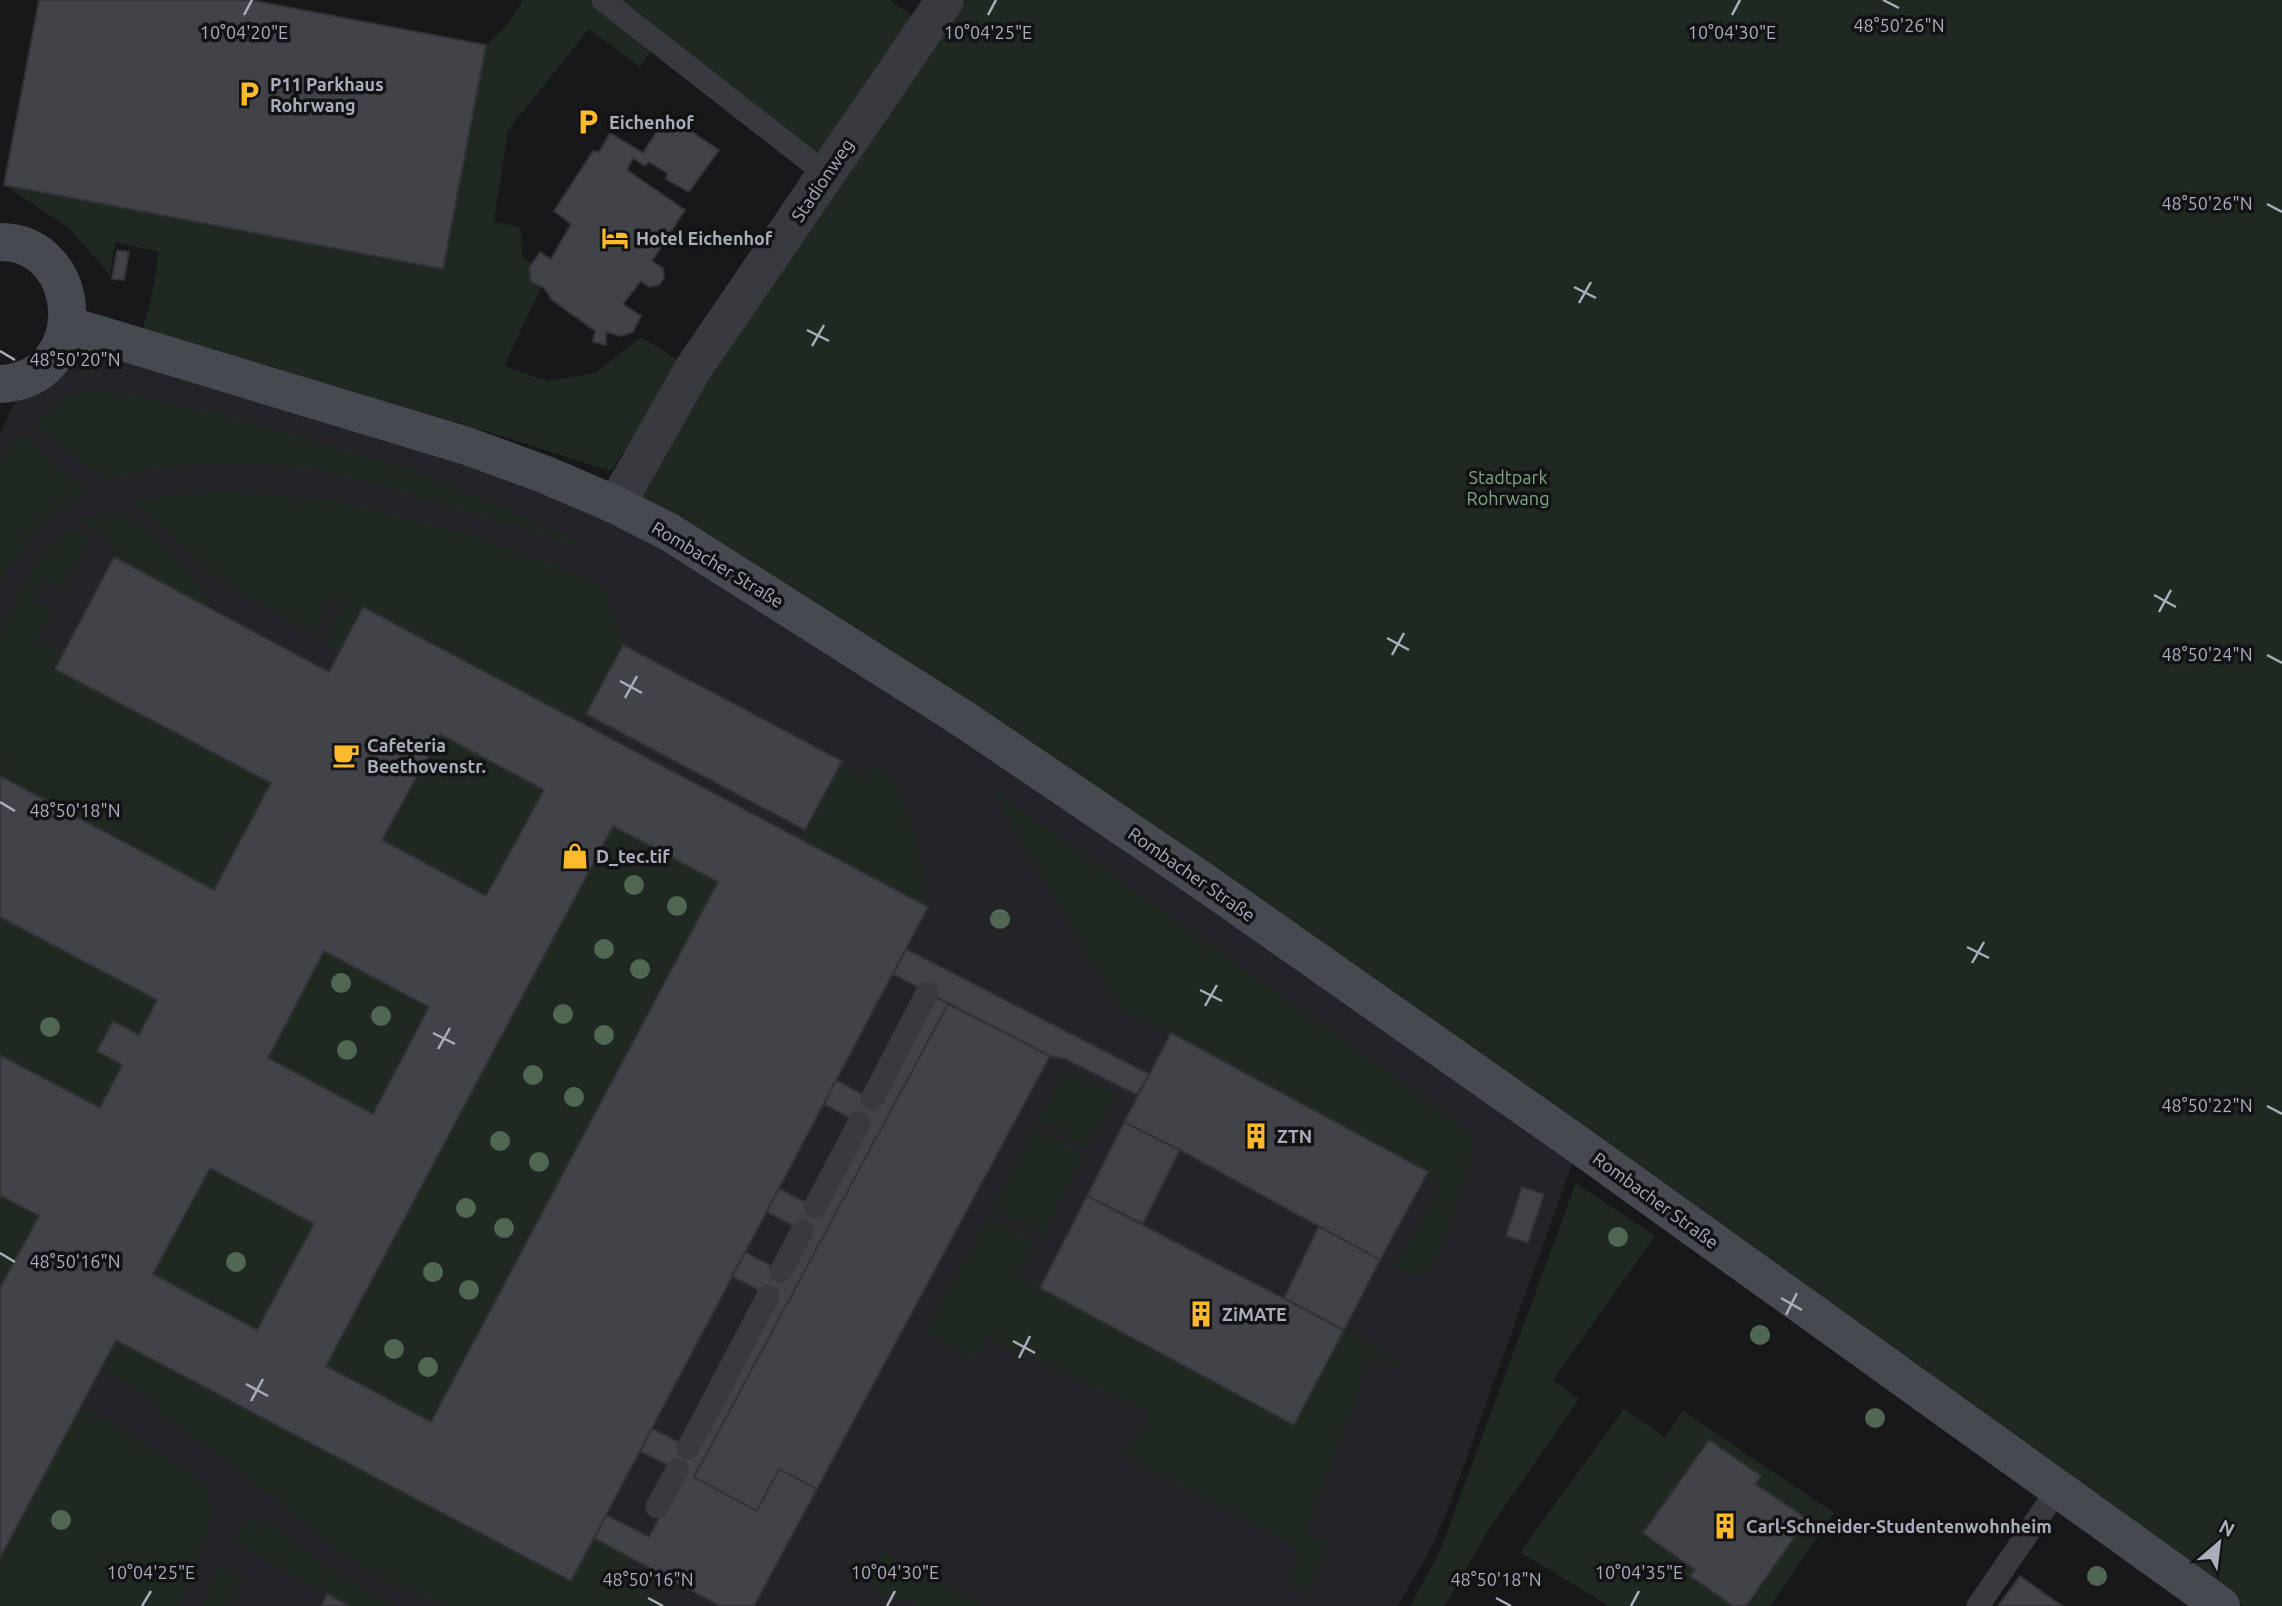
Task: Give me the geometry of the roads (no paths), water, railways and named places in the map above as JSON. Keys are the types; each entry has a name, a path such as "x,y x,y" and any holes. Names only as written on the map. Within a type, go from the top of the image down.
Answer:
{"main road":[{"path":"0,242 29,249 47,262 61,281 68,302 67,326 61,346 48,363 32,375 12,383 0,384"},
{"name":"Rombacher Straße","path":"67,326 467,446 546,475 616,505 669,532 941,704 1193,874 1583,1148 2221,1606"}],"street":[{"name":"Stadionweg","path":"616,505 699,360 945,0"}],"lane":[{"path":"603,0 826,174"},
{"path":"872,1099 928,993"},
{"path":"815,1207 859,1123"},
{"path":"781,1271 802,1231"},
{"path":"688,1448 768,1296"},
{"path":"657,1507 677,1470"},
{"path":"1978,1606 2058,1489"}],"place":[{"name":"P11 Parkhaus Rohrwang","path":"249,94"},
{"name":"Eichenhof","path":"588,122"},
{"name":"Hotel Eichenhof","path":"615,238"},
{"name":"Cafeteria Beethovenstr.","path":"346,755"},
{"name":"D_tec.tif","path":"575,856"},
{"name":"ZTN","path":"1256,1136"},
{"name":"ZiMATE","path":"1201,1314"},
{"name":"Carl-Schneider-Studentenwohnheim","path":"1725,1526"}],"park label":[{"name":"Stadtpark Rohrwang","path":"1508,487"}]}
